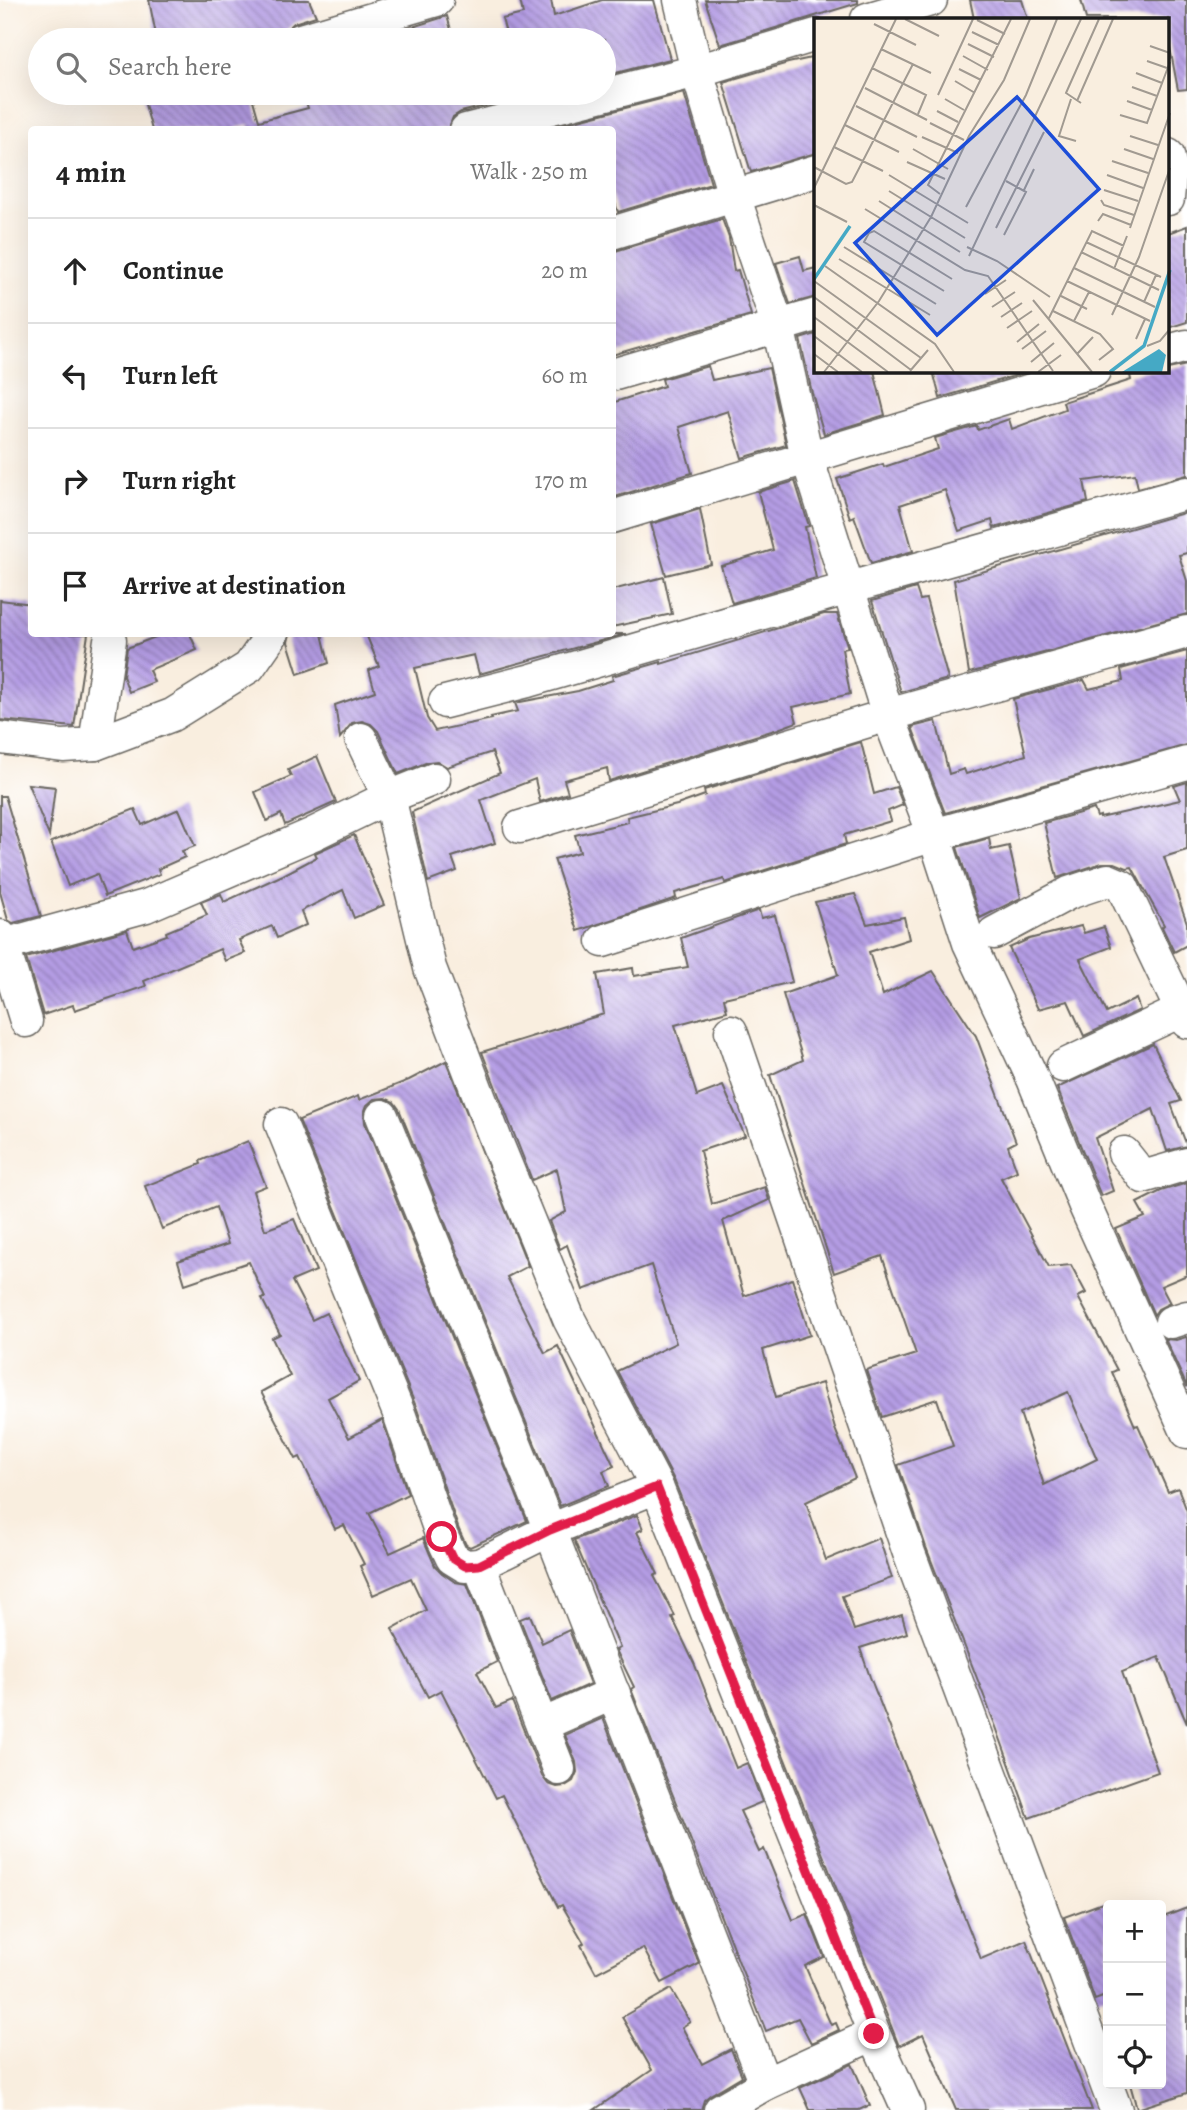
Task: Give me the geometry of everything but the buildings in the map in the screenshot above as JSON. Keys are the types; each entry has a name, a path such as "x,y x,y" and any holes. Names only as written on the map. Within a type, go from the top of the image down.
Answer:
{"street":[{"path":"341,28 437,0"},
{"path":"680,0 697,71 734,196 778,326 807,457 888,715 934,835 969,943 1033,1079 1085,1206 1187,1432"},
{"path":"870,18 931,0"},
{"path":"616,92 697,71 814,36"},
{"path":"482,126 564,105"},
{"path":"616,232 814,172"},
{"path":"616,374 814,316"},
{"path":"1170,350 1187,346"},
{"path":"616,516 1087,373"},
{"path":"445,702 528,681 1187,493"},
{"path":"520,827 888,715 1187,632"},
{"path":"0,738 63,746 95,744 172,715 249,667 270,637"},
{"path":"95,744 110,640"},
{"path":"361,739 389,797 430,968 497,1143 569,1319 657,1487 874,2034 908,2110"},
{"path":"603,941 934,835 1187,763"},
{"path":"26,1021 1,943 146,906 434,779"},
{"path":"994,933 1069,893 1108,880 1122,886 1185,1014 1063,1066"},
{"path":"731,1031 909,1553 1116,2110"},
{"path":"382,1116 550,1530 765,2084"},
{"path":"281,1124 400,1416 442,1537 452,1558 465,1566 479,1565 550,1530 657,1487"},
{"path":"1131,1172 1187,1164"},
{"path":"479,1565 559,1769"},
{"path":"542,1725 614,1693"},
{"path":"720,2110 765,2084 874,2034"}],"route":[{"path":"442,1537 452,1558 465,1566 479,1565 550,1530 657,1487 874,2034"}]}
